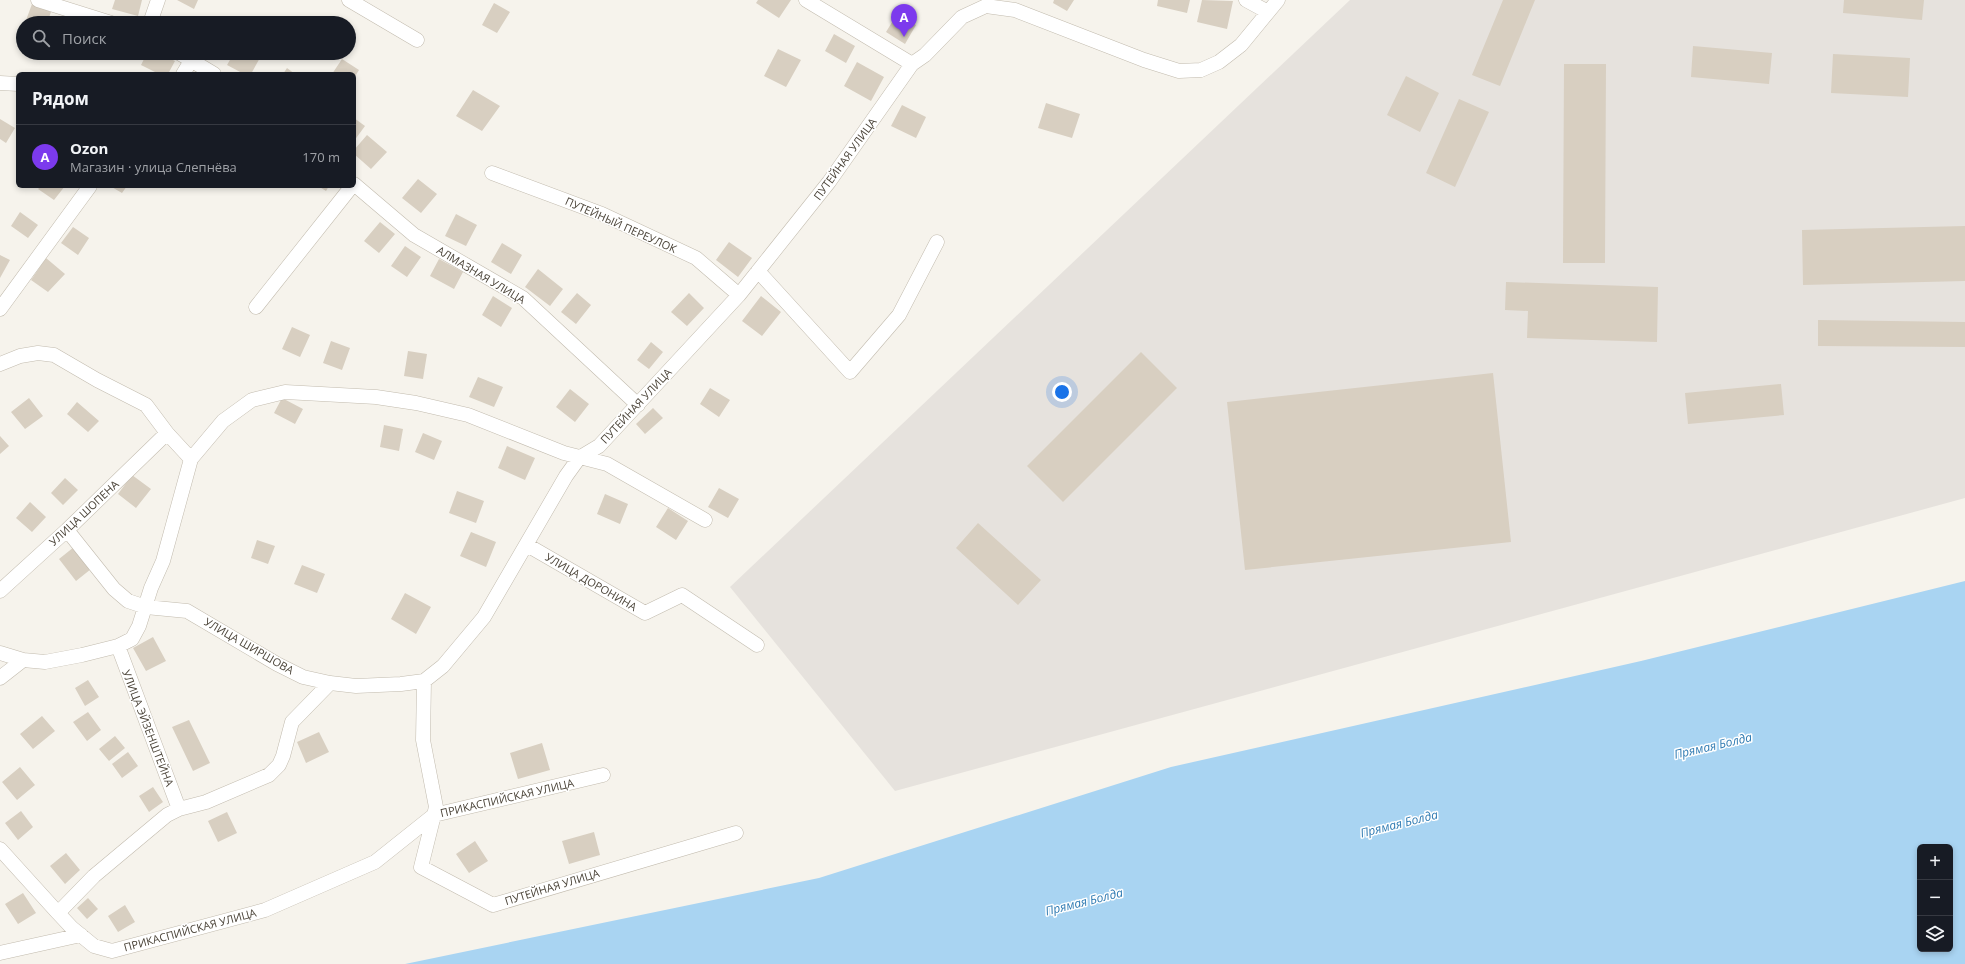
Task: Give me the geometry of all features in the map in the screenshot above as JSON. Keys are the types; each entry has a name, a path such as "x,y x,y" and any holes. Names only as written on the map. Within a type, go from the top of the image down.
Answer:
{"street":[{"path":"38,0 89,16"},
{"path":"152,16 158,0"},
{"path":"349,0 417,40"},
{"path":"806,0 912,64"},
{"path":"1246,0 1268,12"},
{"name":"ПУТЕЙНАЯ УЛИЦА","path":"736,833 493,905 420,867 436,807 423,740 424,681 443,666 484,617 566,476 579,458 598,446 638,405 738,295 829,182 912,64 925,55 962,18 986,6 1015,10 1144,60 1179,71 1201,70 1219,62 1241,45 1278,0"},
{"path":"184,72 191,60"},
{"path":"193,60 211,72"},
{"path":"0,82 16,84"},
{"name":"ПУТЕЙНЫЙ ПЕРЕУЛОК","path":"492,173 602,214 696,258 738,295"},
{"name":"АЛМАЗНАЯ УЛИЦА","path":"356,187 414,235 523,298 638,405"},
{"path":"0,309 89,188"},
{"path":"256,307 351,188"},
{"path":"758,271 850,372 899,315 937,242"},
{"path":"0,364 20,356 38,353 54,355 97,380 146,404 167,433 190,459"},
{"path":"0,653 23,660 45,662 118,646 132,638 139,626 146,607 173,526 190,459 223,421 252,400 285,392 376,397 416,403 468,415 542,445 579,458 607,464 705,520"},
{"name":"УЛИЦА ШОПЕНА","path":"0,591 67,530 167,433"},
{"name":"УЛИЦА ШИРШОВА","path":"67,530 114,589 128,601 146,607 187,611 277,664 303,677 330,683 356,686 402,684 424,681"},
{"name":"УЛИЦА ДОРОНИНА","path":"527,545 645,613 682,595 757,645"},
{"name":"УЛИЦА ЭЙЗЕНШТЕЙНА","path":"118,646 179,809"},
{"path":"0,678 23,660"},
{"path":"58,913 94,876 166,815 179,809 206,802 269,776 279,765 283,756 292,722 330,683"},
{"name":"ПРИКАСПИЙСКАЯ УЛИЦА","path":"0,849 58,913 81,935 94,946 112,951 265,910 375,862 434,815 603,775"},
{"path":"0,953 81,935"}],"shaded area":[{"path":"1350,0 1965,0 1965,498 895,791 730,587"}],"water":[{"name":"Прямая Болда","path":"1965,581 1965,964 405,964 819,878 1171,767 1641,661"}],"building":[{"path":"115,0 142,0 138,16 112,9"},
{"path":"177,0 198,0 194,9"},
{"path":"758,0 791,0 779,18 756,3"},
{"path":"1054,0 1074,0 1067,11 1053,3"},
{"path":"1158,0 1190,0 1187,13 1157,6"},
{"path":"1202,0 1233,1 1227,29 1197,22"},
{"path":"1503,0 1535,0 1500,86 1472,75"},
{"path":"1844,0 1924,0 1922,20 1843,13"},
{"path":"494,3 510,12 497,33 482,25"},
{"path":"32,4 51,12 50,16 28,16"},
{"path":"897,14 916,25 905,44 886,32"},
{"path":"834,34 855,46 846,63 825,51"},
{"path":"1693,46 1772,53 1769,84 1691,77"},
{"path":"778,49 801,60 786,87 764,76"},
{"path":"1833,54 1910,58 1908,97 1831,93"},
{"path":"144,60 175,61 169,72 155,72 141,65"},
{"path":"230,60 259,60 252,72 240,72 227,65"},
{"path":"341,60 359,70 356,75 356,72 333,72"},
{"path":"857,62 884,77 871,101 844,86"},
{"path":"1564,64 1606,64 1605,263 1563,263"},
{"path":"287,68 292,72 284,72"},
{"path":"1406,76 1439,93 1420,132 1387,115"},
{"path":"473,90 500,106 482,131 456,116"},
{"path":"1459,99 1489,112 1455,187 1426,173"},
{"path":"1046,103 1080,114 1072,138 1038,128"},
{"path":"902,105 926,117 916,138 891,126"},
{"path":"0,119 15,128 6,143 0,139"},
{"path":"356,119 365,126 356,138"},
{"path":"367,135 387,152 371,169 356,156 356,148"},
{"path":"418,179 437,194 421,213 402,198"},
{"path":"39,188 63,188 54,200 38,189"},
{"path":"113,188 126,188 122,193"},
{"path":"20,212 38,225 28,238 11,226"},
{"path":"456,214 477,225 466,246 445,236"},
{"path":"380,222 395,234 379,253 364,241"},
{"path":"1965,226 1965,281 1803,285 1802,230"},
{"path":"73,227 89,238 78,255 61,243"},
{"path":"729,242 752,258 738,277 716,260"},
{"path":"502,243 522,255 511,274 491,262"},
{"path":"405,246 421,257 407,277 391,266"},
{"path":"0,255 10,260 0,278"},
{"path":"46,258 65,274 48,292 31,280"},
{"path":"439,259 463,272 454,289 430,276"},
{"path":"538,269 563,289 550,306 525,287"},
{"path":"1506,282 1658,287 1657,342 1527,338 1528,311 1505,310"},
{"path":"577,293 591,305 576,324 561,312"},
{"path":"689,293 704,308 687,326 671,312"},
{"path":"493,296 512,308 501,327 482,315"},
{"path":"761,296 781,312 762,336 742,321"},
{"path":"1818,320 1965,322 1965,347 1818,346"},
{"path":"292,327 310,335 300,357 282,349"},
{"path":"331,341 350,348 342,370 323,363"},
{"path":"651,342 663,352 649,369 637,360"},
{"path":"408,351 427,354 423,379 404,376"},
{"path":"1141,352 1177,388 1063,502 1027,466"},
{"path":"1493,373 1511,542 1245,570 1227,402"},
{"path":"478,377 503,387 494,407 469,397"},
{"path":"1781,384 1784,415 1688,424 1685,393"},
{"path":"710,388 730,400 719,417 700,404"},
{"path":"570,389 589,404 575,422 556,407"},
{"path":"29,398 43,416 25,429 11,412"},
{"path":"282,398 303,409 295,424 274,413"},
{"path":"77,402 99,421 88,432 67,414"},
{"path":"653,408 663,418 645,434 636,424"},
{"path":"384,425 403,429 399,451 380,447"},
{"path":"423,433 442,441 434,460 415,452"},
{"path":"0,436 9,446 0,454"},
{"path":"507,446 535,458 525,480 498,468"},
{"path":"132,475 151,489 136,508 118,494"},
{"path":"65,478 78,490 63,505 51,493"},
{"path":"719,488 739,499 728,518 708,507"},
{"path":"457,491 484,501 476,523 449,513"},
{"path":"605,494 628,504 620,524 597,514"},
{"path":"30,502 46,517 32,532 16,518"},
{"path":"668,508 688,521 676,540 656,527"},
{"path":"978,523 1041,580 1018,605 956,548"},
{"path":"471,532 496,542 486,567 460,556"},
{"path":"257,540 275,546 268,564 251,558"},
{"path":"74,547 91,569 76,581 59,559"},
{"path":"302,565 325,574 317,593 294,584"},
{"path":"405,593 431,607 416,634 391,619"},
{"path":"153,637 166,661 146,671 133,648"},
{"path":"88,680 99,697 85,706 75,688"},
{"path":"88,712 101,730 87,741 73,722"},
{"path":"42,716 55,731 33,749 20,734"},
{"path":"189,720 210,763 193,771 172,727"},
{"path":"319,732 329,752 306,763 297,742"},
{"path":"115,736 125,748 109,761 99,749"},
{"path":"542,743 550,770 518,779 510,753"},
{"path":"128,752 138,766 122,778 112,764"},
{"path":"20,767 35,785 17,800 2,782"},
{"path":"153,787 163,802 149,812 139,796"},
{"path":"21,811 33,827 18,840 5,823"},
{"path":"227,812 237,833 218,842 208,821"},
{"path":"594,832 600,855 569,864 562,841"},
{"path":"475,841 488,861 469,873 456,854"},
{"path":"66,853 80,870 65,884 50,866"},
{"path":"23,893 36,913 18,924 5,904"},
{"path":"88,898 98,909 87,919 77,908"},
{"path":"125,905 135,922 118,932 108,916"}],"place":[{"name":"Ozon","path":"904,37"}]}
